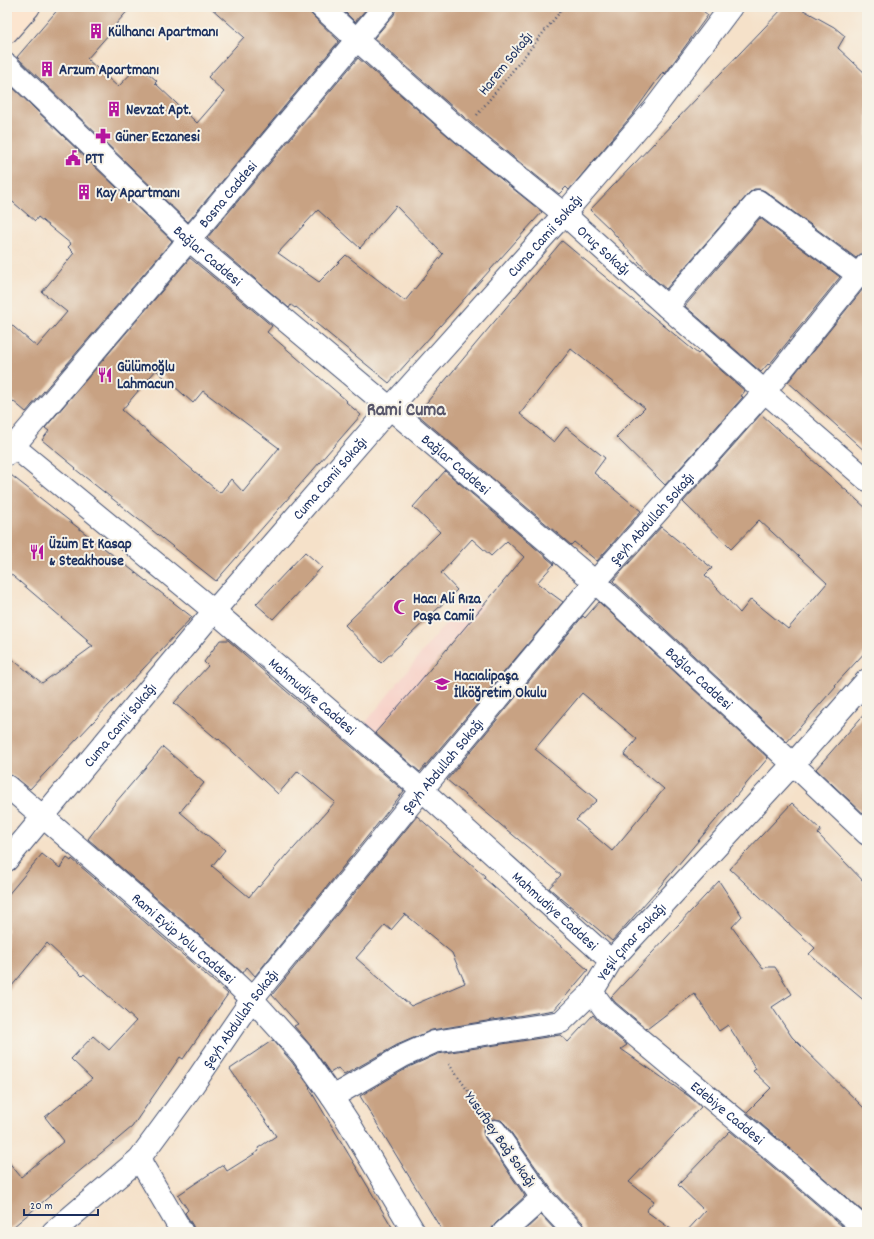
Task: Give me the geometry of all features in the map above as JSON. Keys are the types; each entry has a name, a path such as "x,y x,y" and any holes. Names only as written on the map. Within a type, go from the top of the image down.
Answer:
{"main road":[{"path":"7,32 29,7"}],"street":[{"name":"Oruç Sokağı","path":"321,7 463,133 564,214 667,307 867,480"},
{"name":"Bosna Caddesi","path":"9,447 189,240 384,7"},
{"name":"Cuma Camii Sokağı","path":"7,860 42,816 214,611 390,408 564,214 654,109 731,7"},
{"name":"Bağlar Caddesi","path":"7,65 189,240 595,582 867,834"},
{"path":"667,307 758,201 862,269"},
{"name":"Şeyh Abdullah Sokağı","path":"53,1232 139,1159 189,1091 252,1000 422,790 595,582 765,391 862,269"},
{"name":"Mahmudiye Caddesi","path":"9,447 214,611 422,790 611,961"},
{"name":"Yeşil Çınar Sokağı","path":"332,1097 403,1056 434,1042 561,1022 592,992 611,961 793,764 867,680"},
{"name":"Rami Eyüp Yolu Caddesi","path":"7,786 228,976 301,1053 349,1123 414,1232"},
{"name":"Edebiye Caddesi","path":"592,992 606,1011 867,1231"},
{"name":"Yusufbey Bağ Sokağı","path":"495,1131 542,1198 574,1232"},
{"path":"139,1159 182,1232"},
{"path":"504,1232 542,1198"}],"path":[{"name":"Harem Sokağı","path":"463,133 564,7"},
{"name":"Yusufbey Bağ Sokağı","path":"434,1042 495,1131"}],"shaded area":[{"name":"Hacıalipaşa İlköğretim Okulu","path":"469,594 521,643 421,770 363,726"}],"building":[{"path":"60,7 131,7 87,59 118,87 139,65 157,81 155,83 197,123 224,92 208,77 244,37 210,7 309,7 309,11 313,16 339,41 188,222 17,57"},
{"path":"340,7 368,7 355,22"},
{"path":"396,7 698,7 708,15 665,74 663,72 633,114 569,190 566,187 559,194 471,123 374,38 394,15"},
{"path":"784,7 798,7 834,27 845,36 838,48 867,75 867,252 862,253 856,258 765,191 754,189 666,289 653,278 610,229 590,210"},
{"path":"358,58 455,142 542,212 389,383 296,307 295,308 291,305 289,308 207,238","holes":["396,206 443,254 405,301 346,255 319,282 278,253 318,210 360,248"]},
{"path":"7,82 172,241 26,412 7,396 7,321 37,347 67,312 42,292 74,253 68,247 71,244 38,217 35,221 7,197"},
{"path":"760,218 840,277 769,365 768,364 761,372 685,306"},
{"path":"562,241 698,354 700,352 745,391 741,396 743,397 665,485 616,437 645,408 571,349 520,414 554,442 566,427 605,458 594,473 641,511 597,561 574,542 571,545 417,414"},
{"path":"190,258 272,326 267,332 347,401 346,402 361,415 216,581 75,469 76,468 42,440 49,431 45,428","holes":["156,370 193,403 203,391 279,448 243,492 231,479 220,493 122,410"]},
{"path":"867,284 867,453 788,382"},
{"path":"761,414 867,509 867,650 787,742 613,581 661,527 712,568 705,575 740,613 751,599 788,629 827,583 759,520 731,549 683,502"},
{"path":"445,471 554,564 537,583 563,602 420,772 375,733 524,557 507,541 491,556 472,539 441,573 457,590 381,663 345,625 440,532 413,507"},
{"path":"7,472 192,617 30,789 15,777 7,774 7,655 42,683 93,646 86,641 88,640 7,571"},
{"path":"305,552 322,567 273,619 256,604"},
{"path":"599,602 768,758 612,941 549,888 561,875 447,780 583,616 585,618","holes":["582,693 637,739 624,755 664,789 612,851 576,820 597,800 535,749"]},
{"path":"220,640 228,640 404,791 255,976 247,967 243,973 88,839 116,802 163,747 204,783 180,812 225,850 212,866 249,897 335,802 298,771 278,794 219,739 218,740 174,703 208,666 204,662"},
{"path":"867,711 867,817 816,769"},
{"path":"792,803 821,830 818,834 867,885 867,1003 809,954 815,948 730,869"},
{"path":"417,816 485,876 484,878 588,970 554,1010 432,1030 397,1045 344,1075 338,1068 330,1073 311,1046 294,1026 298,1024 272,995","holes":["405,914 452,953 465,983 411,1006 356,958 385,925 391,930"]},
{"path":"42,854 60,868 67,858 71,861 72,859 228,994 183,1059 180,1057 132,1127 7,1232 7,1160 21,1177 64,1141 45,1117 92,1079 71,1059 93,1036 109,1050 136,1021 84,974 82,976 47,943 7,992 7,896"},
{"path":"719,881 742,916 732,927 763,969 767,967 775,967 792,994 772,1007 792,1037 867,1111 867,1215 747,1112 771,1088 753,1071 756,1069 728,1025 719,1031 694,993 647,1029 611,997"},
{"path":"593,1015 627,1045 621,1049 690,1097 701,1107 629,1182 654,1201 646,1211 675,1232 586,1232 583,1223 552,1190 505,1124 501,1120 494,1119 488,1121 484,1125 483,1132 485,1138 525,1196 496,1223 492,1228 492,1232 443,1232 360,1096 409,1067 438,1054 560,1035 568,1042"},
{"path":"273,1040 310,1087 309,1088 395,1232 194,1232 193,1226 185,1213 188,1210 178,1195 223,1165 227,1171 259,1151 258,1148 276,1136 230,1069"},
{"path":"730,1131 849,1232 686,1232 705,1211 678,1185"},
{"path":"541,1215 557,1232 523,1232"}],"place":[{"name":"Külhancı Apartmanı","path":"96,31"},
{"name":"Arzum Apartmanı","path":"47,69"},
{"name":"Nevzat Apt.","path":"114,109"},
{"name":"Güner Eczanesi","path":"103,136"},
{"name":"PTT","path":"73,158"},
{"name":"Kay Apartmanı","path":"84,192"},
{"name":"Gülümoğlu Lahmacun","path":"105,375"},
{"name":"Üzüm Et Kasap & Steakhouse","path":"37,552"},
{"name":"Hacı Ali Rıza Paşa Camii","path":"401,607"},
{"name":"Hacıalipaşa İlköğretim Okulu","path":"442,684"}],"district":[{"name":"Rami Cuma","path":"406,408"}]}
